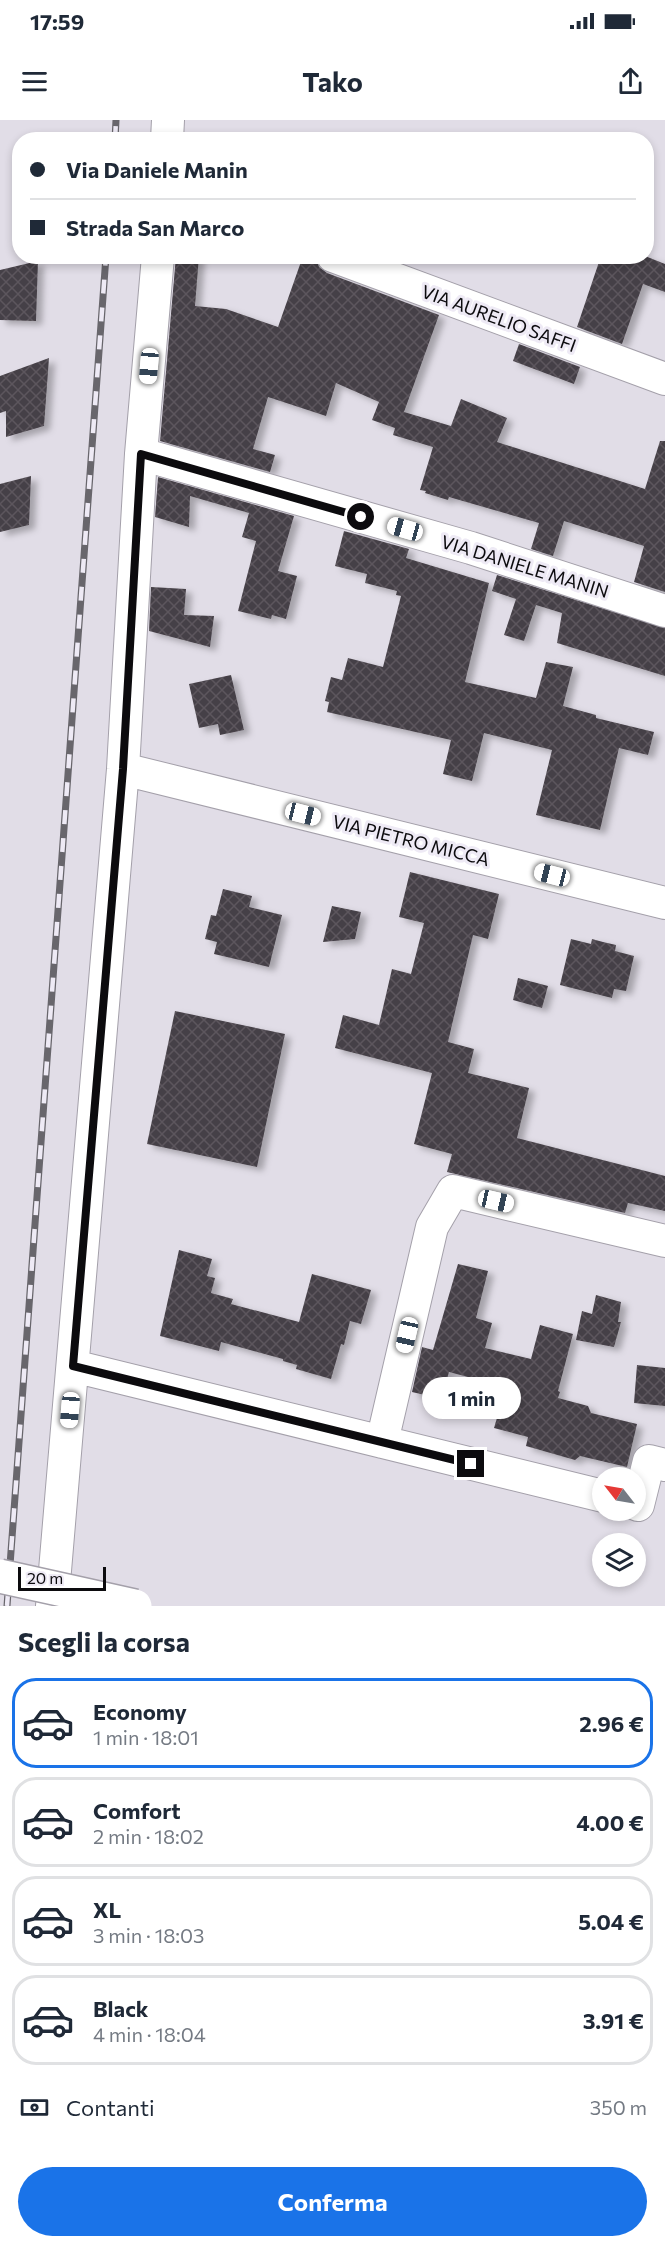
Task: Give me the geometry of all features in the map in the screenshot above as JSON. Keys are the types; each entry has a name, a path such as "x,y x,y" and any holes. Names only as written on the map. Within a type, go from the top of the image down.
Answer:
{"main road":[{"path":"0,1576 135,1606"}],"street":[{"path":"52,1606 123,769 141,454 157,264"},
{"name":"VIA AURELIO SAFFI","path":"354,264 665,380"},
{"name":"VIA DANIELE MANIN","path":"141,454 471,548 665,611"},
{"name":"VIA PIETRO MICCA","path":"123,769 665,903"},
{"path":"382,1442 432,1227 453,1191 665,1241"},
{"path":"73,1366 592,1493"},
{"path":"646,1473 649,1461 665,1465"}],"building":[{"path":"654,260 665,264 665,292 643,284 622,344 577,327 598,264 654,264"},
{"path":"25,264 38,264 36,321 0,320 0,270"},
{"path":"175,264 198,264 195,306 226,309 278,327 300,264 318,264 327,273 439,315 404,412 451,426 461,399 507,418 497,442 645,489 660,441 665,441 665,592 634,582 644,546 564,521 553,556 531,549 539,523 449,497 448,500 420,490 433,447 393,435 395,428 372,420 379,402 336,383 326,416 268,397 253,449 275,455 270,472 160,441"},
{"path":"519,344 580,367 574,384 513,361"},
{"path":"49,358 44,426 6,437 6,411 0,413 0,376"},
{"path":"31,476 29,525 0,532 0,484"},
{"path":"158,477 294,516 278,571 297,576 286,619 272,615 271,619 238,611 256,541 242,537 249,513 190,496 189,527 155,517"},
{"path":"344,531 409,549 406,558 489,583 465,682 536,698 546,662 573,667 563,706 596,715 596,718 654,732 648,755 619,748 600,830 536,815 552,750 484,733 472,781 443,774 451,740 327,712 329,702 325,701 331,677 342,680 348,658 383,667 401,596 396,595 397,591 365,583 367,574 335,566"},
{"path":"497,575 665,628 665,676 557,643 562,613 536,605 524,641 504,635 516,599 492,591"},
{"path":"151,587 186,589 184,615 214,616 210,647 149,631"},
{"path":"231,675 244,730 220,735 218,724 199,728 189,684"},
{"path":"410,872 499,894 488,939 473,935 448,1042 474,1049 468,1073 529,1088 517,1138 665,1176 665,1211 628,1203 625,1213 447,1172 452,1154 414,1144 432,1073 335,1048 343,1015 379,1025 392,969 411,974 424,923 399,917"},
{"path":"223,889 252,896 249,907 282,915 269,967 214,954 217,942 205,939 211,915 216,916"},
{"path":"332,906 361,912 355,939 323,942"},
{"path":"571,939 591,944 592,939 616,945 615,951 634,956 626,991 614,989 612,998 560,985"},
{"path":"518,978 548,986 542,1008 513,1000"},
{"path":"175,1011 285,1034 257,1167 147,1144"},
{"path":"179,1250 212,1259 207,1276 215,1278 211,1293 233,1299 231,1304 299,1322 312,1274 371,1290 361,1324 350,1321 331,1379 296,1369 297,1365 283,1361 283,1359 221,1342 219,1351 160,1336"},
{"path":"458,1264 488,1271 476,1318 492,1323 485,1348 531,1359 540,1325 573,1334 558,1398 588,1406 591,1413 637,1424 627,1467 580,1456 575,1460 526,1446 528,1437 494,1428 506,1387 449,1372 442,1399 412,1392 422,1347 433,1350"},
{"path":"596,1295 621,1302 618,1322 621,1322 614,1347 576,1340 582,1311 592,1314"},
{"path":"637,1365 665,1368 665,1406 634,1403"}],"railway":[{"path":"115,132 116,120"},
{"path":"7,1606 105,264"}],"route":[{"path":"361,517 141,454 123,769 73,1366 471,1464"}]}
